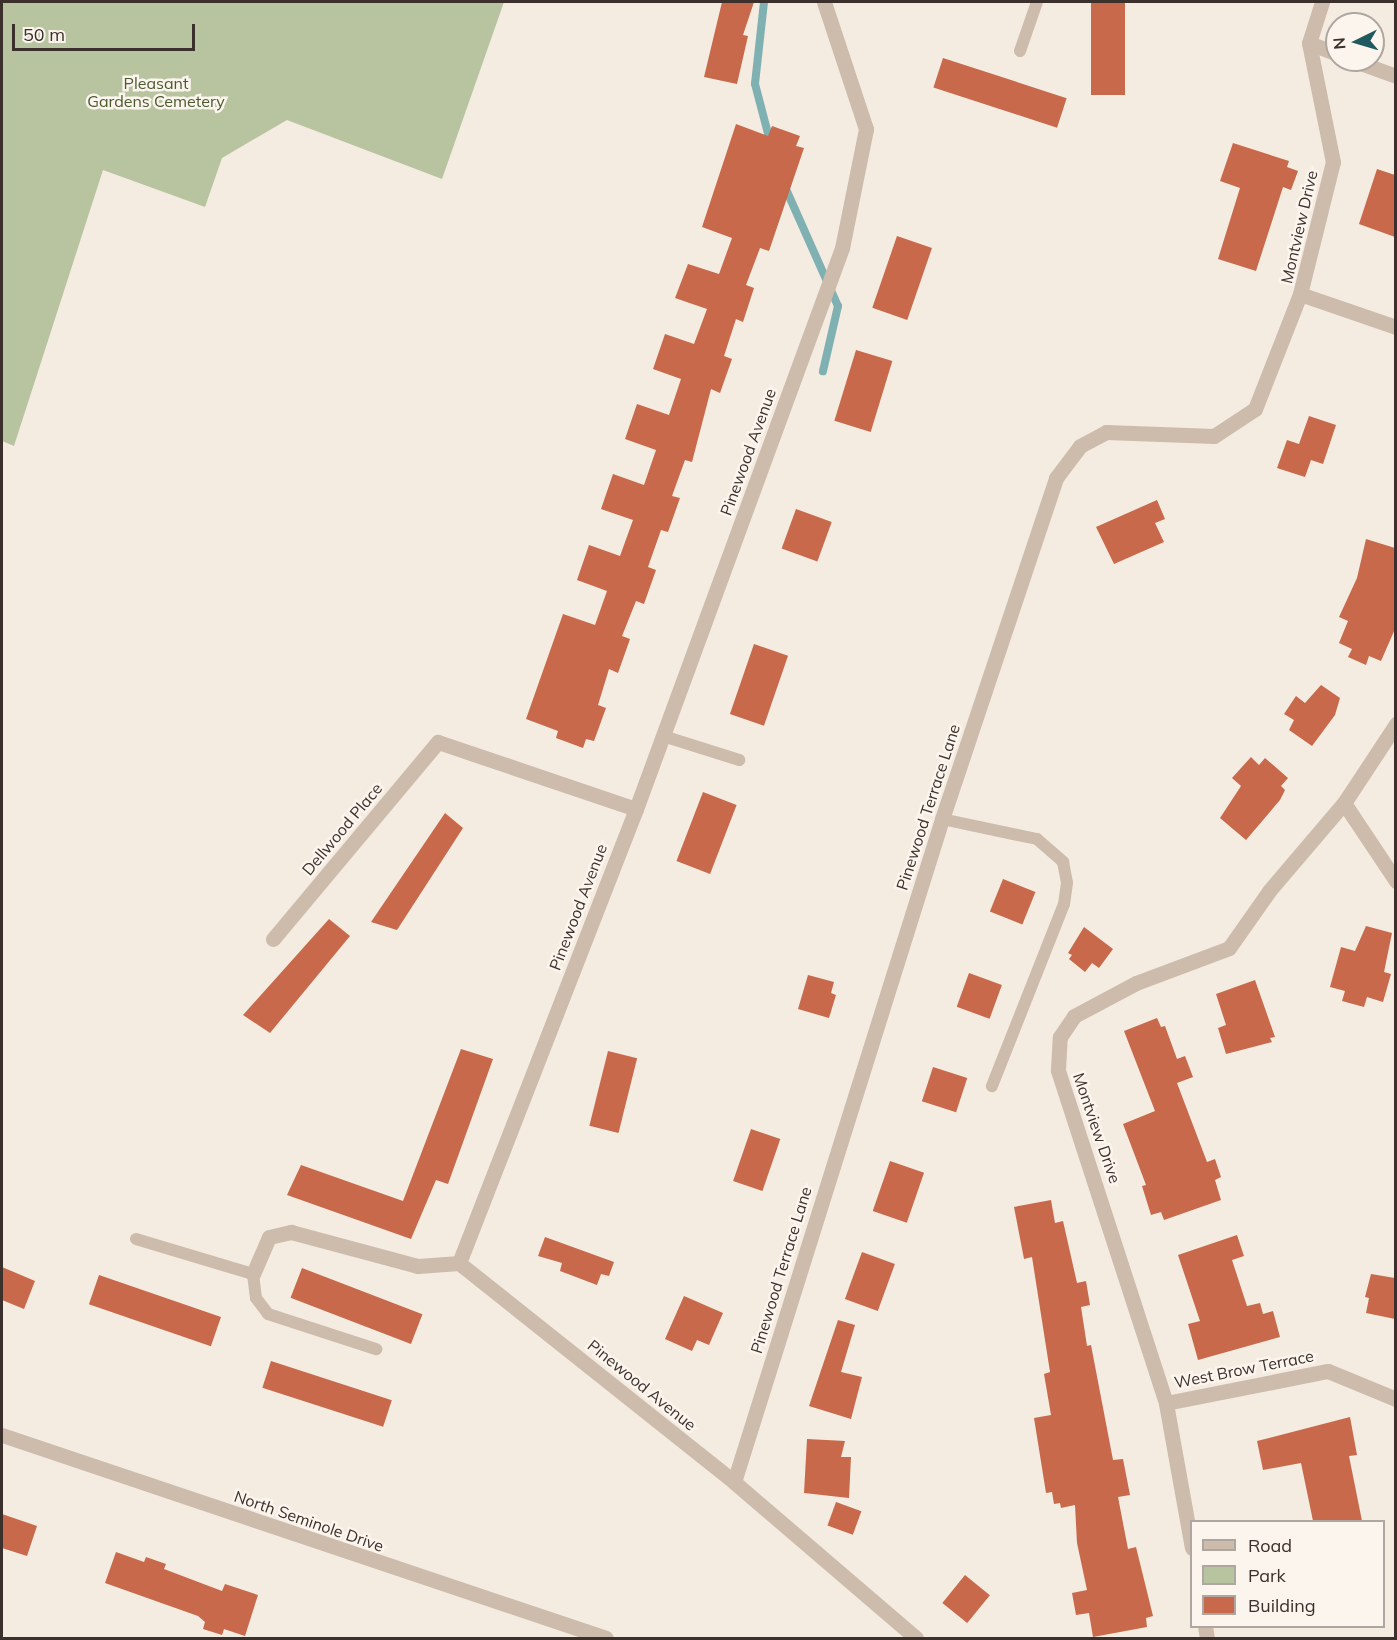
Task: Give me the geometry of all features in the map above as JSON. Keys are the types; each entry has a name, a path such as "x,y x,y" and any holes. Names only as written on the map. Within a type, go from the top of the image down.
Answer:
{"street":[{"name":"Pinewood Avenue","path":"824,2 866,129 842,248 636,810 459,1263 734,1482 916,1638"},
{"name":"Montview Drive","path":"1322,2 1309,43 1333,162 1300,294 1395,327"},
{"path":"1309,43 1325,49"},
{"name":"Pinewood Terrace Lane","path":"734,1482 942,819 1056,478 1080,446 1106,432 1214,436 1255,410 1300,294"},
{"name":"Montview Drive","path":"1190,1542 1167,1403 1058,1070 1060,1037 1074,1016 1136,983 1229,948 1269,891 1344,803 1395,724"},
{"name":"Dellwood Place","path":"273,939 438,742 636,810"},
{"path":"1344,803 1395,881"},
{"path":"253,1274 269,1237 291,1232 418,1266 459,1263"},
{"name":"West Brow Terrace","path":"1167,1403 1328,1371 1395,1399"},
{"name":"North Seminole Drive","path":"2,1435 557,1632 606,1638"}],"lane":[{"path":"1020,51 1037,2"},
{"path":"663,736 739,760"},
{"path":"942,819 1037,839 1063,862 1067,883 1064,904 992,1086"},
{"path":"136,1239 253,1274 256,1298 268,1314 376,1349"}],"green space":[{"name":"Pleasant Gardens Cemetery","path":"2,2 504,2 442,179 287,120 222,158 205,207 103,170 14,446 2,441"}],"building":[{"path":"722,2 754,2 743,35 748,36 737,84 704,77"},
{"path":"1091,2 1125,2 1125,95 1091,95"},
{"path":"943,58 1067,98 1057,128 933,87"},
{"path":"736,124 768,136 772,126 800,136 796,146 804,148 769,251 760,248 746,285 754,288 743,322 736,319 724,356 732,359 720,393 711,389 692,462 685,460 672,496 680,498 668,532 661,530 648,567 656,570 644,604 636,601 622,636 630,639 618,673 609,669 598,705 606,708 594,741 586,739 583,748 556,738 558,731 526,719 563,614 595,625 607,591 577,580 589,545 620,556 633,520 601,509 613,474 644,485 656,450 625,439 637,404 669,415 681,379 653,369 665,334 694,344 707,309 675,298 688,264 719,274 732,238 702,227"},
{"path":"1233,143 1289,161 1287,167 1298,171 1291,190 1283,187 1256,271 1218,259 1240,188 1220,181"},
{"path":"1377,169 1395,175 1395,237 1359,224"},
{"path":"897,236 932,248 907,320 872,308"},
{"path":"856,350 892,361 871,432 834,421"},
{"path":"1309,416 1336,425 1323,464 1311,460 1305,477 1277,468 1287,440 1299,444"},
{"path":"1157,500 1165,519 1155,523 1164,542 1114,564 1096,527"},
{"path":"796,509 832,522 817,561 782,548"},
{"path":"1366,539 1395,548 1395,629 1381,661 1369,656 1366,665 1348,657 1352,649 1339,643 1348,621 1339,617 1357,578"},
{"path":"754,644 788,656 764,726 730,714"},
{"path":"1321,685 1340,698 1335,715 1312,746 1289,730 1294,720 1284,714 1296,696 1305,703"},
{"path":"1251,757 1259,765 1265,758 1288,778 1281,786 1285,790 1280,800 1246,840 1220,818 1241,786 1232,778"},
{"path":"703,792 737,805 710,874 676,861"},
{"path":"445,813 463,828 397,930 371,922"},
{"path":"1003,879 1035,892 1022,925 990,911"},
{"path":"329,919 350,936 270,1033 243,1015"},
{"path":"1366,926 1392,933 1384,972 1391,974 1383,1002 1367,997 1364,1007 1342,1001 1345,991 1330,987 1341,947 1355,951"},
{"path":"1084,927 1113,949 1099,968 1092,963 1085,972 1069,959 1072,955 1068,953"},
{"path":"969,973 1002,985 990,1019 957,1007"},
{"path":"808,975 834,982 831,993 836,995 829,1018 798,1009"},
{"path":"1255,980 1275,1037 1270,1038 1272,1042 1226,1054 1218,1028 1226,1025 1216,994"},
{"path":"1157,1018 1161,1027 1165,1026 1177,1059 1185,1056 1193,1077 1177,1083 1207,1162 1215,1159 1221,1177 1215,1180 1221,1200 1164,1220 1161,1212 1151,1215 1142,1186 1146,1185 1123,1124 1155,1111 1124,1031"},
{"path":"461,1049 493,1059 448,1184 436,1180 411,1239 287,1195 301,1165 403,1201"},
{"path":"608,1051 637,1058 618,1133 589,1126"},
{"path":"933,1067 967,1078 956,1112 922,1101"},
{"path":"751,1129 780,1139 762,1191 733,1181"},
{"path":"890,1161 924,1173 907,1223 873,1211"},
{"path":"1051,1200 1055,1223 1063,1221 1077,1283 1086,1281 1090,1305 1081,1307 1087,1346 1091,1345 1113,1460 1123,1459 1130,1495 1118,1497 1128,1549 1136,1547 1153,1616 1146,1618 1147,1627 1093,1637 1089,1613 1076,1615 1072,1593 1087,1590 1077,1543 1075,1505 1061,1508 1060,1503 1054,1504 1052,1492 1046,1493 1034,1418 1051,1415 1044,1374 1050,1372 1032,1257 1024,1259 1014,1207"},
{"path":"1237,1235 1244,1256 1232,1260 1247,1306 1260,1303 1263,1314 1273,1311 1280,1337 1198,1360 1188,1324 1200,1321 1178,1255"},
{"path":"545,1237 614,1262 609,1276 601,1274 597,1285 560,1271 562,1263 538,1256"},
{"path":"862,1252 895,1264 878,1311 845,1299"},
{"path":"2,1267 35,1281 24,1309 2,1300"},
{"path":"302,1268 422,1314 411,1344 291,1298"},
{"path":"1371,1274 1395,1278 1395,1319 1366,1313 1369,1298 1365,1297"},
{"path":"99,1275 221,1317 211,1346 89,1304"},
{"path":"684,1296 723,1313 709,1345 697,1340 692,1351 665,1339"},
{"path":"838,1320 855,1325 841,1372 862,1377 851,1419 809,1406"},
{"path":"271,1361 392,1400 383,1427 262,1388"},
{"path":"1350,1417 1357,1455 1349,1456 1362,1520 1313,1520 1301,1463 1263,1470 1257,1441"},
{"path":"807,1439 845,1441 841,1457 851,1457 849,1498 804,1493"},
{"path":"836,1502 861,1511 853,1535 827,1525"},
{"path":"2,1514 37,1526 27,1556 2,1548"},
{"path":"116,1552 144,1562 146,1557 166,1564 164,1569 222,1591 225,1584 258,1595 245,1636 224,1629 222,1635 203,1629 205,1622 198,1616 105,1583"},
{"path":"965,1575 990,1595 967,1623 942,1603"}],"waterway":[{"path":"764,2 755,84 771,145"},
{"path":"785,187 838,306 823,371"}]}
